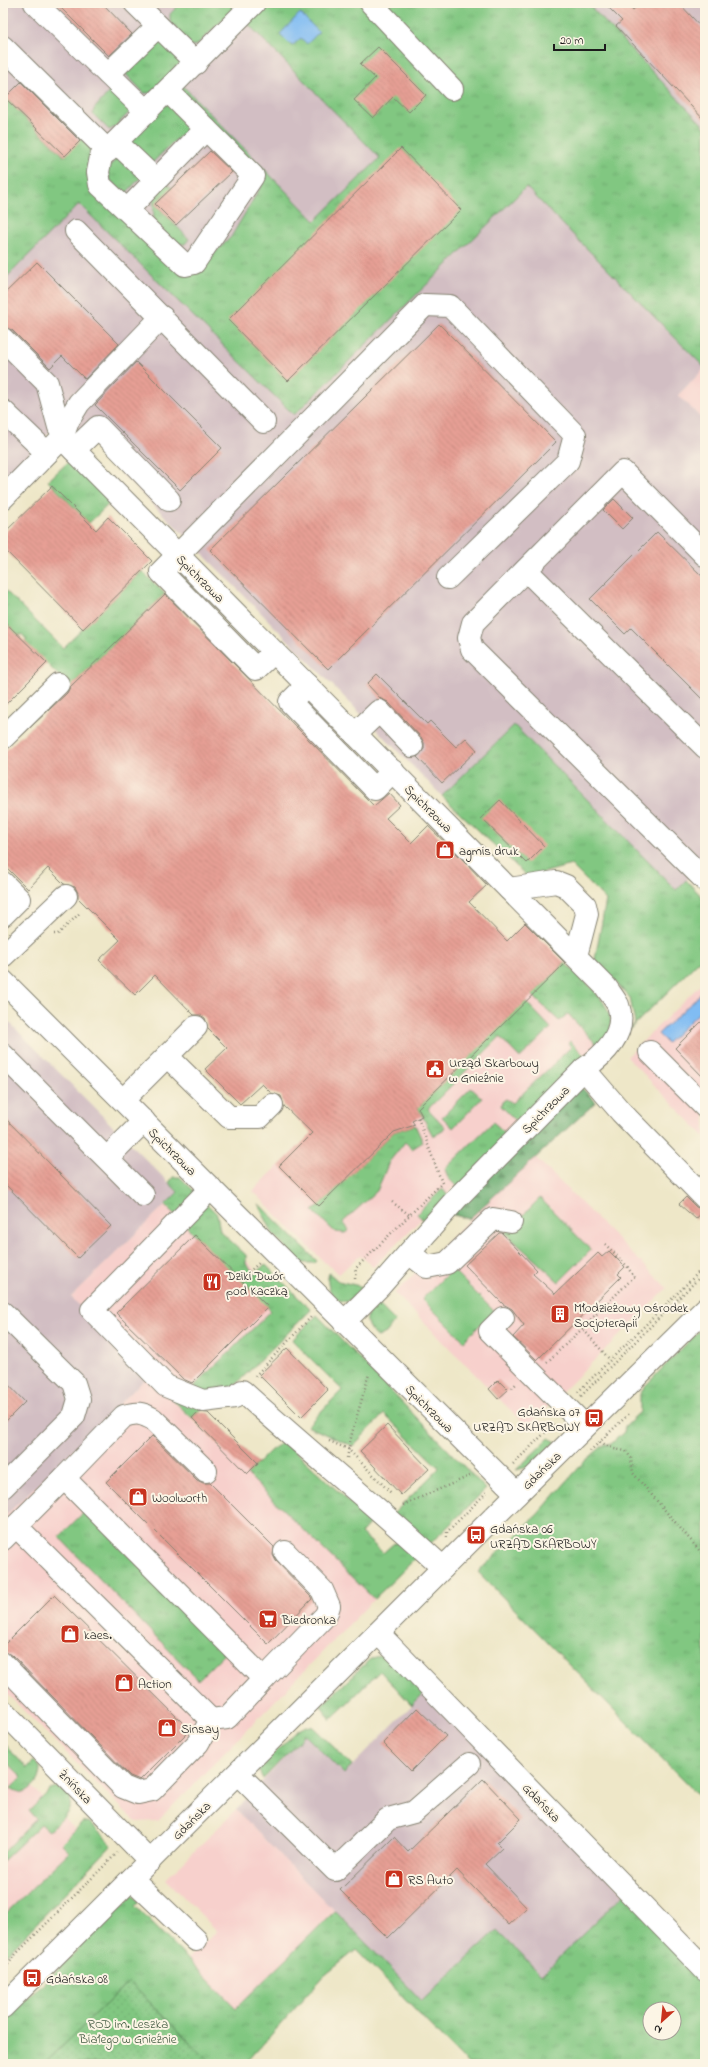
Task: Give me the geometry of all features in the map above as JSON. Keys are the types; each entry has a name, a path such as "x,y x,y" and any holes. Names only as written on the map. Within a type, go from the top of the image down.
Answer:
{"street":[{"path":"35,3 147,112"},
{"path":"135,3 196,63"},
{"path":"168,91 253,176 194,263 185,265 100,185 98,172 101,157 254,3"},
{"path":"371,3 452,89"},
{"path":"108,74 158,26"},
{"path":"3,47 112,146 156,180"},
{"path":"126,210 206,129"},
{"path":"76,231 264,422"},
{"path":"178,555 425,305 450,306 575,435 568,461 448,578"},
{"path":"62,444 68,421 79,403 162,317"},
{"path":"3,339 47,383 62,444"},
{"name":"Spichrzowa","path":"3,411 62,444 178,555 161,572 256,669 274,652 576,956 606,987 618,1005 620,1024 615,1037 607,1050 597,1060 584,1069 457,1198 344,1322"},
{"path":"3,498 62,444 98,427 169,500"},
{"path":"705,555 623,472 473,623 469,638 472,649 705,880"},
{"path":"526,570 705,747"},
{"path":"3,738 58,684"},
{"path":"307,685 290,702 375,789 393,772"},
{"path":"355,734 379,711 412,746"},
{"path":"509,889 556,882 566,886 585,905 587,914 576,956"},
{"path":"3,883 19,899 3,915"},
{"path":"3,956 66,896"},
{"name":"Spichrzowa","path":"3,981 516,1494"},
{"path":"123,1100 196,1027"},
{"path":"650,1052 705,1107"},
{"path":"3,1055 143,1195"},
{"path":"168,1056 229,1117 260,1118 272,1105"},
{"path":"584,1069 621,1112 705,1198"},
{"path":"107,1158 144,1121"},
{"path":"211,1188 92,1310 166,1386 203,1401 235,1397 242,1391 284,1429 346,1480 443,1568"},
{"path":"409,1252 427,1267 446,1263 493,1219 511,1222"},
{"name":"Gdańska","path":"3,2007 238,1774 516,1494 705,1309"},
{"path":"3,1314 74,1384 79,1399 74,1416 3,1487"},
{"path":"503,1318 490,1332 585,1426"},
{"path":"206,1471 153,1419 136,1412 124,1416 9,1533 211,1720 227,1718 326,1615 329,1606 322,1590 285,1552"},
{"path":"64,1478 264,1679"},
{"name":"Gdańska","path":"378,1633 705,1970"},
{"path":"3,1664 123,1788 138,1793 152,1790 198,1743 211,1720"},
{"name":"Żnińska","path":"3,1711 150,1861"},
{"path":"238,1774 335,1870 388,1819 414,1812 469,1764"},
{"path":"132,1879 196,1940"}],"path":[{"path":"355,1278 356,1268 442,1183 431,1149 418,1118"},
{"path":"392,1202 410,1215 427,1232"},
{"path":"534,1375 634,1277 627,1266 605,1244"},
{"path":"240,1280 260,1262"},
{"path":"565,1406 705,1266"},
{"path":"242,1391 313,1315"},
{"path":"576,1321 610,1360"},
{"path":"346,1480 348,1449 369,1372"},
{"path":"589,1453 630,1413"},
{"path":"600,1442 614,1449 626,1451 631,1458 633,1473 705,1557"},
{"path":"403,1505 476,1474"}],"shaded area":[{"path":"3,3 383,3 526,187 705,368 678,395 705,422 705,862 676,890 514,725 442,796 178,529 64,417 3,480"},
{"path":"587,3 698,3 705,10 705,127"},
{"path":"705,368 705,422 678,395"},
{"path":"525,923 602,999 610,1033 373,1267 360,1255 339,1274 324,1262 253,1191"},
{"path":"705,980 705,1137 627,1057"},
{"path":"3,1016 178,1192 71,1297 148,1376 3,1518"},
{"path":"534,1156 667,1288 527,1427 395,1293"},
{"path":"178,1192 303,1318 230,1390 200,1394 148,1376 71,1297"},
{"path":"148,1376 374,1599 158,1821 136,1822 3,1690 3,1518"},
{"path":"426,1691 624,1894 541,1975 497,1930 422,2001 236,1810 305,1735 344,1774"},
{"path":"3,1758 84,1838 3,1916"},
{"path":"236,1810 335,1911 236,2008 188,1959 217,1931 166,1879"}],"green space":[{"path":"181,3 240,3 196,46 191,45 170,21 170,14"},
{"path":"265,3 587,3 705,127 705,368 526,187 294,415 79,204 3,281 3,89 8,95 5,98 64,156 81,139 90,146 88,176 188,275 192,275 231,237 266,178 178,89 182,85 315,221 380,158 246,22"},
{"path":"155,36 181,62 150,93 144,93 122,70"},
{"path":"110,91 131,111 109,130 93,114 94,109"},
{"path":"166,100 193,123 150,165 131,147 130,137"},
{"path":"117,158 142,176 125,194 110,180 107,169"},
{"path":"167,184 172,188 155,204 189,239 185,244 180,244 172,239 154,220 153,194"},
{"path":"67,463 76,464 112,501 89,523 48,481"},
{"path":"142,571 165,594 70,687 25,642 27,640 22,634 19,636 3,620 3,588 63,648"},
{"path":"514,725 676,890 686,880 705,900 705,955 613,1046 635,1023 630,998 595,959 606,900 571,865 528,877 442,796"},
{"path":"565,963 589,985 603,1002 608,1012 611,1022 610,1032 600,1048 568,1014 559,1021 532,995"},
{"path":"525,1001 551,1028 520,1058 500,1037 428,1109 445,1127 441,1132 433,1136 418,1108"},
{"path":"570,1041 585,1056 521,1126 501,1106 502,1102 506,1099 513,1103 571,1047 568,1043"},
{"path":"577,1083 596,1102 469,1219 443,1212"},
{"path":"471,1088 482,1098 453,1128 442,1117"},
{"path":"493,1122 511,1138 459,1189 448,1178 445,1169"},
{"path":"415,1125 423,1142 412,1149 405,1142 389,1162 377,1191 343,1222 349,1230 345,1233 335,1232 313,1211 394,1132"},
{"path":"173,1177 180,1177 217,1214 220,1231 246,1255 246,1264 256,1274 265,1264 311,1310 230,1390 200,1394 193,1387 271,1311 165,1205 178,1192 169,1183"},
{"path":"442,1189 450,1196 425,1222 417,1214"},
{"path":"540,1198 591,1250 559,1282 505,1233"},
{"path":"258,1203 317,1261 315,1263 301,1263 273,1234"},
{"path":"452,1269 494,1311 464,1341 422,1299"},
{"path":"329,1273 338,1281 368,1288 352,1300 341,1301 332,1294 330,1290 328,1284"},
{"path":"376,1302 395,1321 386,1333 378,1337 373,1333 367,1324 369,1311"},
{"path":"317,1315 486,1489 428,1546 392,1515 439,1468 384,1414 353,1446 307,1426 342,1390 292,1340"},
{"path":"705,1325 705,1802 478,1572 538,1514 584,1462 605,1444 611,1444 624,1432 625,1426 640,1412 640,1394 646,1385"},
{"path":"161,1388 203,1407 192,1418"},
{"path":"549,1438 555,1442 528,1467 516,1470"},
{"path":"284,1441 371,1522 361,1533 383,1553 393,1544 404,1540 420,1554 374,1599 247,1474 270,1451"},
{"path":"85,1511 225,1653 198,1680 59,1537"},
{"path":"380,1655 394,1659 426,1691 412,1705 380,1671 330,1720 321,1706 369,1660"},
{"path":"306,1726 313,1727 352,1765 344,1774 305,1735 263,1779 258,1769 297,1731"},
{"path":"3,1743 27,1768 34,1761 40,1767 39,1776 36,1783 23,1793 10,1789 22,1777 3,1758"},
{"path":"57,1788 69,1794 71,1800 69,1810 66,1815 49,1831 41,1824 3,1861 3,1853 36,1819 29,1811 50,1790"},
{"path":"89,1822 112,1845 3,1958 3,1916 69,1852 61,1844 82,1823"},
{"path":"624,1894 705,1975 705,2064 468,2064 356,1950 324,1976 245,2064 212,2064 129,1982 44,2064 3,2064 3,2023 133,1895 139,1902 135,1906 236,2008 335,1911 422,2001 497,1930 541,1975"},
{"name":"ROD im. Leszka Białego w Gnieźnie","path":"129,1982 212,2064 44,2064"}],"water":[{"path":"300,13 319,32 307,44 301,38 292,46 280,34"},
{"path":"705,990 705,1007 667,1043 658,1034"}],"building":[{"path":"56,3 102,3 132,34 109,56"},
{"path":"604,3 626,3 633,10 641,3 679,3 705,31 705,121 616,26 622,21"},
{"path":"378,47 426,95 409,112 393,97 373,118 354,100 375,78 360,64"},
{"path":"21,82 80,141 65,156 5,98"},
{"path":"401,148 461,210 288,381 228,320"},
{"path":"210,151 232,172 176,225 155,204"},
{"path":"37,262 119,344 85,379 62,356 50,368 12,330 3,327 3,295"},
{"path":"439,324 556,442 328,669 210,550"},
{"path":"136,362 222,448 180,490 95,405"},
{"path":"52,486 96,530 108,517 152,561 83,629 3,548 3,534"},
{"path":"614,499 633,518 622,529 603,510"},
{"path":"657,532 705,579 705,702 631,628 625,634 590,599"},
{"path":"165,594 374,806 389,793 400,805 386,818 411,843 428,826 461,858 487,885 469,902 507,941 525,923 565,963 418,1108 422,1116 412,1121 415,1125 394,1132 319,1206 279,1166 312,1133 284,1106 281,1096 271,1093 262,1084 240,1104 205,1069 227,1048 208,1029 205,1018 200,1015 194,1015 155,975 135,995 99,960 120,940 78,898 78,893 75,887 64,884 48,868 28,889 3,864 3,753 67,693 70,687"},
{"path":"3,620 47,663 3,707"},
{"path":"377,674 427,724 430,721 456,747 466,738 477,750 442,783 417,757 424,749 424,743 421,737 388,702 381,699 367,684"},
{"path":"500,800 544,846 527,863 481,818"},
{"path":"705,1018 705,1079 675,1048"},
{"path":"3,1116 111,1226 78,1258 3,1182"},
{"path":"686,1197 696,1207 704,1210 696,1219 679,1204"},
{"path":"499,1233 502,1233 537,1270 533,1274 555,1294 598,1253 602,1257 609,1251 625,1267 618,1274 621,1277 537,1360 513,1337 524,1325 512,1309 503,1304 465,1265"},
{"path":"195,1235 268,1307 192,1383 183,1379 116,1313"},
{"path":"287,1348 328,1390 301,1417 259,1375"},
{"path":"3,1379 25,1402 3,1424"},
{"path":"498,1380 508,1390 498,1399 489,1389"},
{"path":"198,1412 208,1413 258,1463 247,1474 192,1418"},
{"path":"387,1425 429,1469 401,1495 360,1451"},
{"path":"152,1436 197,1480 203,1483 210,1483 274,1547 273,1555 276,1561 311,1597 312,1599 268,1644 106,1482"},
{"path":"54,1595 190,1730 140,1780 130,1776 12,1655 3,1652 3,1646"},
{"path":"417,1708 446,1736 411,1771 383,1743"},
{"path":"483,1779 521,1819 497,1843 502,1848 485,1864 527,1908 509,1925 457,1870 388,1938 340,1890 394,1837 408,1852"}],"place":[{"name":"agmis druk","path":"445,850"},
{"name":"Urząd Skarbowy w Gnieźnie","path":"435,1069"},
{"name":"Dziki Dwór pod Kaczką","path":"212,1282"},
{"name":"Młodzieżowy Ośrodek Socjoterapii","path":"560,1314"},
{"name":"Gdańska 07 URZĄD SKARBOWY","path":"594,1418"},
{"name":"Woolworth","path":"138,1497"},
{"name":"Gdańska 06 URZĄD SKARBOWY","path":"476,1535"},
{"name":"Biedronka","path":"268,1619"},
{"name":"kaes.","path":"70,1634"},
{"name":"Action","path":"124,1683"},
{"name":"Sinsay","path":"167,1728"},
{"name":"RS Auto","path":"394,1879"},
{"name":"Gdańska 08","path":"32,1978"}]}
